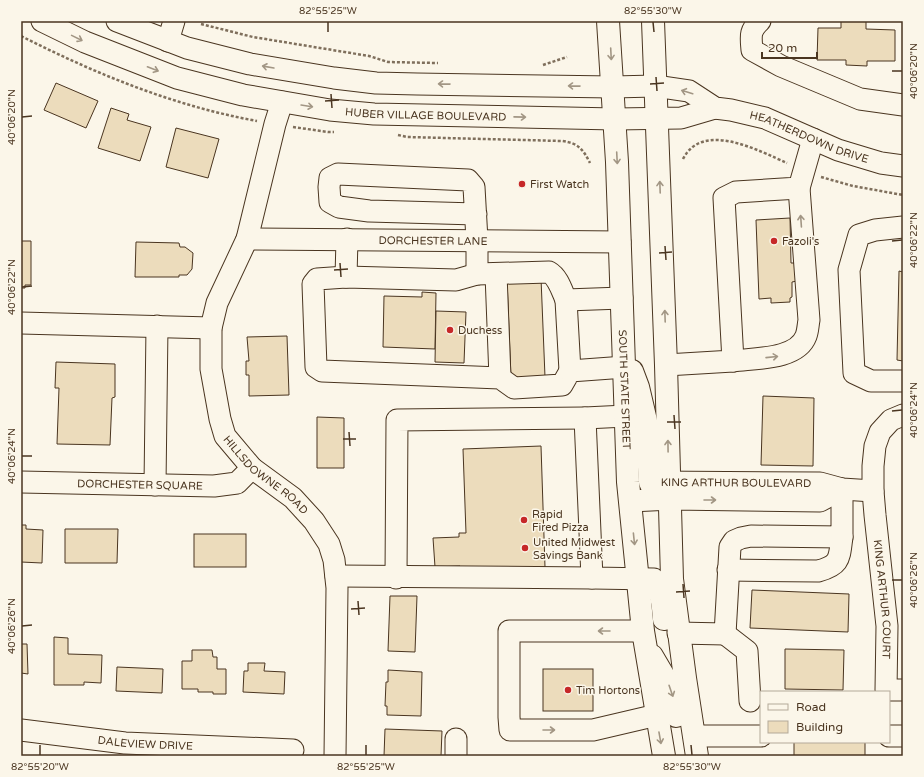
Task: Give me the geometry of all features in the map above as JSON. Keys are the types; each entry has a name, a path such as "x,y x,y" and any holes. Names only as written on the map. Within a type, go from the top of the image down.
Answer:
{"main road":[{"name":"SOUTH STATE STREET","path":"608,21 615,119 626,416 650,489 672,579 684,678 696,746"},
{"name":"SOUTH STATE STREET","path":"653,21 666,365 639,579 644,638 664,756"},
{"path":"624,356 638,387 646,421 650,489"},
{"path":"639,579 656,587 661,593 665,631 684,678"},
{"path":"644,638 672,690 683,756"}],"street":[{"name":"HUBER VILLAGE BOULEVARD","path":"42,21 91,45 177,78 243,95 330,110 374,114 615,119 656,118"},
{"path":"117,21 187,48 250,64 334,78 376,83 613,87 655,86"},
{"path":"168,41 174,21"},
{"path":"755,28 752,50 781,66 860,99 903,105"},
{"name":"HEATHERDOWN DRIVE","path":"655,86 689,92 715,108"},
{"name":"HILLSDOWNE ROAD","path":"282,102 275,124 247,239 217,303 211,328 211,368 220,418 226,436 252,468 293,498 314,521 329,544 334,560 336,576 335,756"},
{"name":"HEATHERDOWN DRIVE","path":"656,118 681,118 715,108 731,110 765,118 838,150 874,161 903,166"},
{"path":"666,365 733,361 781,356 797,348 806,336 809,320 799,188 813,139"},
{"path":"476,214 369,211 339,207 330,202 330,178 338,174 468,180 474,187 476,214 477,240 486,274 500,378"},
{"path":"733,361 724,198 736,192 799,188"},
{"path":"903,226 875,230 859,235 849,270 854,373 871,381 903,381"},
{"name":"DORCHESTER LANE","path":"247,239 620,242"},
{"path":"346,278 347,239"},
{"path":"549,272 555,278 566,300 570,370 562,385 514,388 500,378 322,371 316,367 312,284 317,279 346,278 456,280 486,274 549,272"},
{"path":"566,300 622,298"},
{"path":"21,323 211,328"},
{"path":"155,485 157,326"},
{"path":"570,370 624,356"},
{"path":"873,491 875,446 880,432 891,420 903,415"},
{"path":"396,578 397,420 585,418 626,416"},
{"path":"585,418 592,578"},
{"name":"DORCHESTER SQUARE","path":"21,482 214,486 237,483 252,468"},
{"name":"KING ARTHUR BOULEVARD","path":"650,489 820,501 842,490 873,491"},
{"path":"728,570 818,571 834,565 839,556 842,537 842,490"},
{"name":"KING ARTHUR COURT","path":"873,491 886,626 886,690 903,690"},
{"path":"725,634 730,547 734,541 751,536 842,537"},
{"path":"336,576 396,578 672,579"},
{"path":"644,638 509,631 510,730 593,730 657,714"},
{"path":"678,633 725,634 747,650 750,701"},
{"name":"DALEVIEW DRIVE","path":"21,730 124,743 293,750"},
{"path":"696,746 760,736"},
{"path":"890,736 903,736"}],"path":[{"path":"201,24 253,37 369,56 388,62 443,63"},
{"path":"537,65 544,65 567,57"}],"building":[{"path":"841,21 866,21 866,29 895,30 895,61 867,61 867,66 846,65 846,60 817,60 818,28 841,28"},
{"path":"56,83 98,101 86,128 44,110"},
{"path":"111,108 129,114 127,120 151,127 140,161 98,148"},
{"path":"176,128 219,139 208,178 166,167"},
{"name":"Fazoli's","path":"790,218 791,263 796,263 797,281 792,282 792,297 790,298 790,302 771,303 771,298 759,299 756,220"},
{"path":"21,241 31,241 31,285 25,285 25,288 21,288"},
{"path":"136,242 179,243 180,247 185,247 193,253 192,269 187,275 179,275 179,277 135,277"},
{"path":"899,271 903,272 903,361 897,360"},
{"path":"541,278 545,377 511,378 507,279"},
{"path":"422,292 436,293 435,349 383,347 384,296 422,297"},
{"name":"Duchess","path":"436,311 466,312 464,363 435,362"},
{"path":"287,336 289,395 249,396 249,375 246,375 246,361 249,361 247,337"},
{"path":"56,362 115,364 115,397 112,398 110,445 57,444 59,388 55,388"},
{"path":"763,396 814,398 813,466 761,465"},
{"path":"317,417 344,418 344,468 317,468"},
{"path":"541,446 545,567 460,570 460,566 435,567 433,538 459,537 459,533 466,533 463,449"},
{"path":"21,525 26,525 26,529 43,530 42,563 21,562"},
{"path":"65,529 118,529 117,563 65,563"},
{"path":"194,534 246,534 246,567 194,567"},
{"path":"752,590 849,594 848,632 750,628"},
{"path":"390,596 417,596 415,652 388,651"},
{"path":"54,637 68,638 68,654 102,655 101,683 84,682 84,685 54,685"},
{"path":"21,644 27,644 28,674 21,673"},
{"path":"785,649 844,650 843,690 785,689"},
{"path":"192,650 212,650 213,657 217,657 217,669 226,669 226,694 198,692 198,689 182,689 182,661 192,661"},
{"path":"248,663 265,663 264,671 285,672 284,694 243,692 244,671 248,671"},
{"path":"117,667 163,669 162,693 116,691"},
{"name":"Tim Hortons","path":"543,669 593,669 593,711 543,711"},
{"path":"388,670 422,672 421,716 387,715 387,706 385,706"},
{"path":"385,729 442,731 441,756 384,756"},
{"path":"794,743 865,743 865,756 794,756"}],"place":[{"name":"First Watch","path":"522,184"},
{"name":"Fazoli's","path":"774,241"},
{"name":"Duchess","path":"450,330"},
{"name":"Rapid Fired Pizza","path":"524,520"},
{"name":"United Midwest Savings Bank","path":"525,548"},
{"name":"Tim Hortons","path":"568,690"}]}
